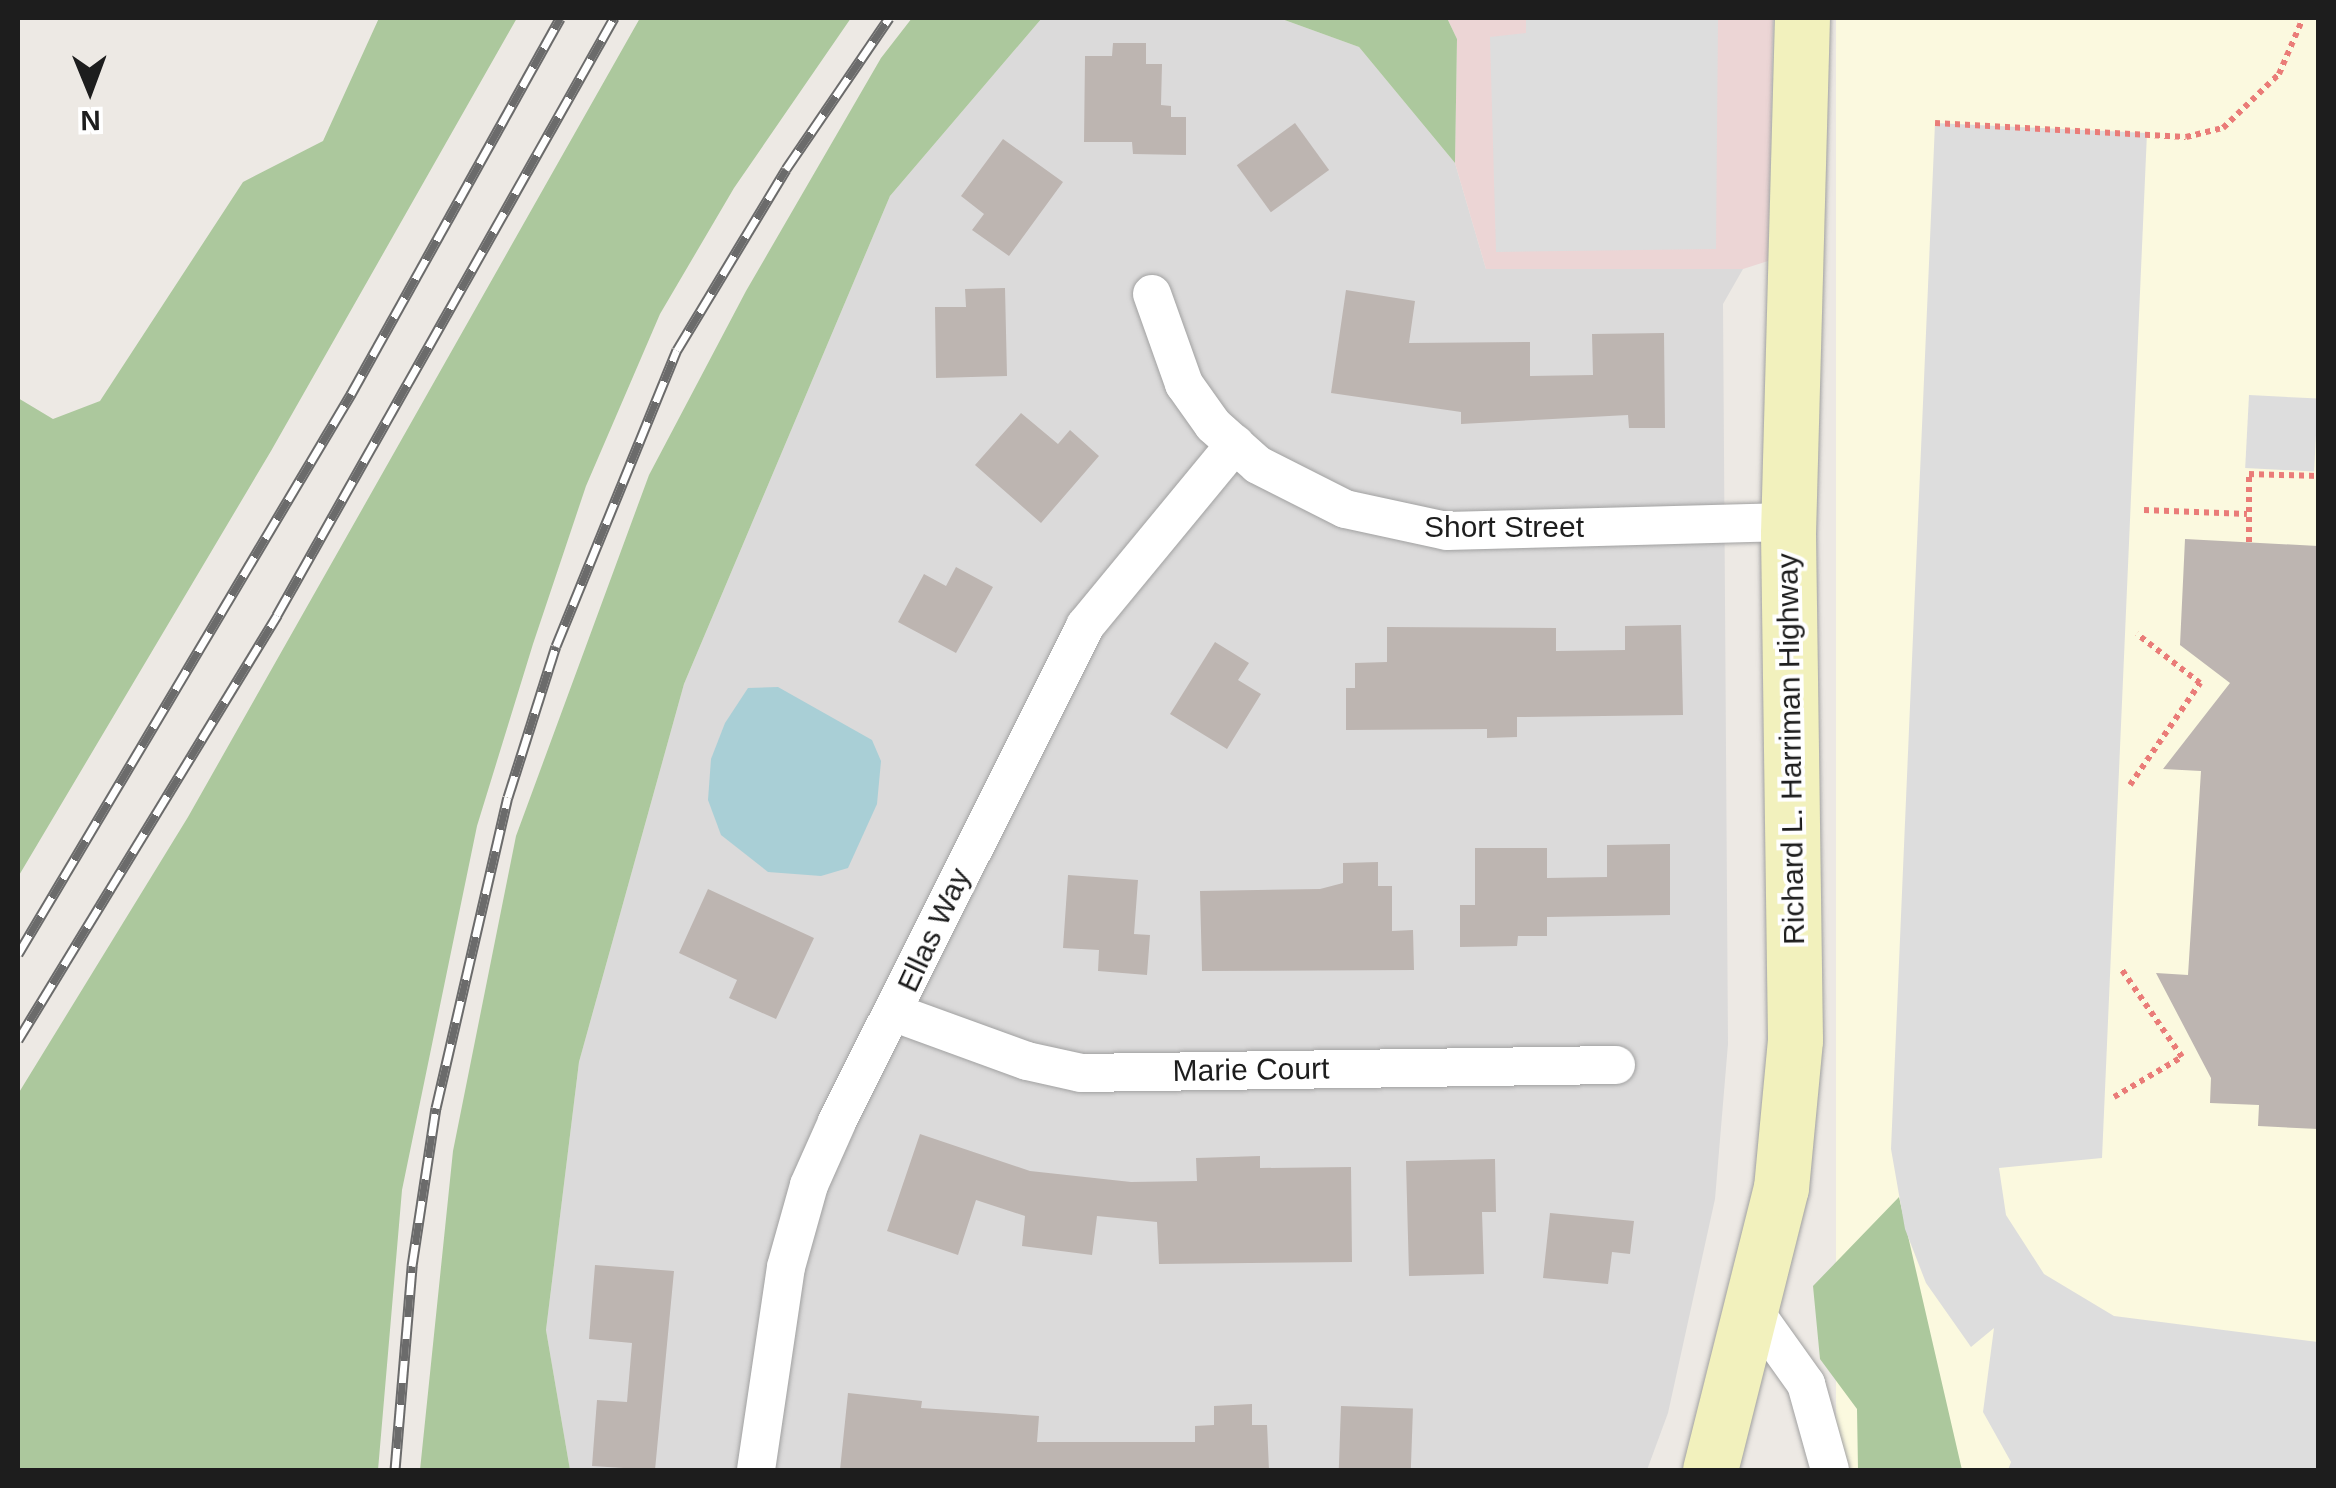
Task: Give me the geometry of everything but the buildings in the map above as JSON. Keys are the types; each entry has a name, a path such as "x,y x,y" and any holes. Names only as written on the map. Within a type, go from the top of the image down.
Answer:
{"main road":[{"name":"Richard L. Harriman Highway","path":"1710,1470 1754,1311 1781,1188 1795,1040 1788,522 1802,18"}],"street":[{"name":"Short Street","path":"1152,294 1184,384 1235,444 1258,465 1345,509 1413,528 1788,522"},
{"name":"Ellas Way","path":"756,1470 770,1353 809,1184 1046,694 1085,626 1235,444"},
{"name":"Marie Court","path":"895,1013 1027,1061 1081,1073 1616,1065"},
{"path":"1754,1311 1806,1384 1830,1470"}],"path":[{"path":"1936,124 2186,137 2223,128 2279,74 2303,18"},
{"path":"2249,542 2249,474 2318,476"},
{"path":"2144,510 2247,514"},
{"path":"2130,784 2200,683 2137,634"},
{"path":"2114,1097 2182,1057 2120,966"}],"shaded area":[{"path":"1042,18 1279,18 1359,47 1455,163 1486,269 1743,269 1723,304 1728,1044 1715,1199 1668,1413 1647,1470 570,1470 546,1330 579,1062 684,684 890,196"},
{"path":"1447,18 1773,18 1768,261 1743,269 1486,269 1455,163 1457,39"},
{"path":"1526,18 1718,18 1716,249 1496,252 1490,37 1526,33"},
{"path":"1836,18 2318,18 2318,1470 1836,1470"},
{"path":"1935,123 2147,133 2102,1158 1999,1168 2006,1215 2044,1274 2114,1316 2318,1342 2318,1470 2008,1470 2011,1462 1983,1412 1994,1328 1971,1347 1926,1283 1905,1229 1891,1149"},
{"path":"2249,395 2318,399 2314,472 2245,468"}],"green space":[{"path":"379,18 517,18 271,451 18,877 18,398 53,419 100,401 243,182 323,141"},
{"path":"640,18 851,18 734,188 660,314 586,486 533,644 477,826 402,1190 378,1470 18,1470 18,1094 188,817"},
{"path":"912,18 1042,18 890,196 684,684 579,1062 546,1330 570,1470 420,1470 453,1151 516,836 649,475 746,291 881,58"},
{"path":"1279,18 1447,18 1457,39 1455,163 1359,47"},
{"path":"1899,1197 1962,1470 1858,1470 1857,1409 1820,1359 1813,1286"}],"water":[{"path":"778,687 872,740 881,761 877,804 848,868 821,876 768,872 721,835 708,800 711,759 725,723 748,688"}],"railway":[{"path":"18,954 351,394 560,18"},
{"path":"18,1040 277,615 614,18"},
{"path":"395,1470 412,1266 436,1108 508,797 556,646 677,350 786,169 889,18"}]}
